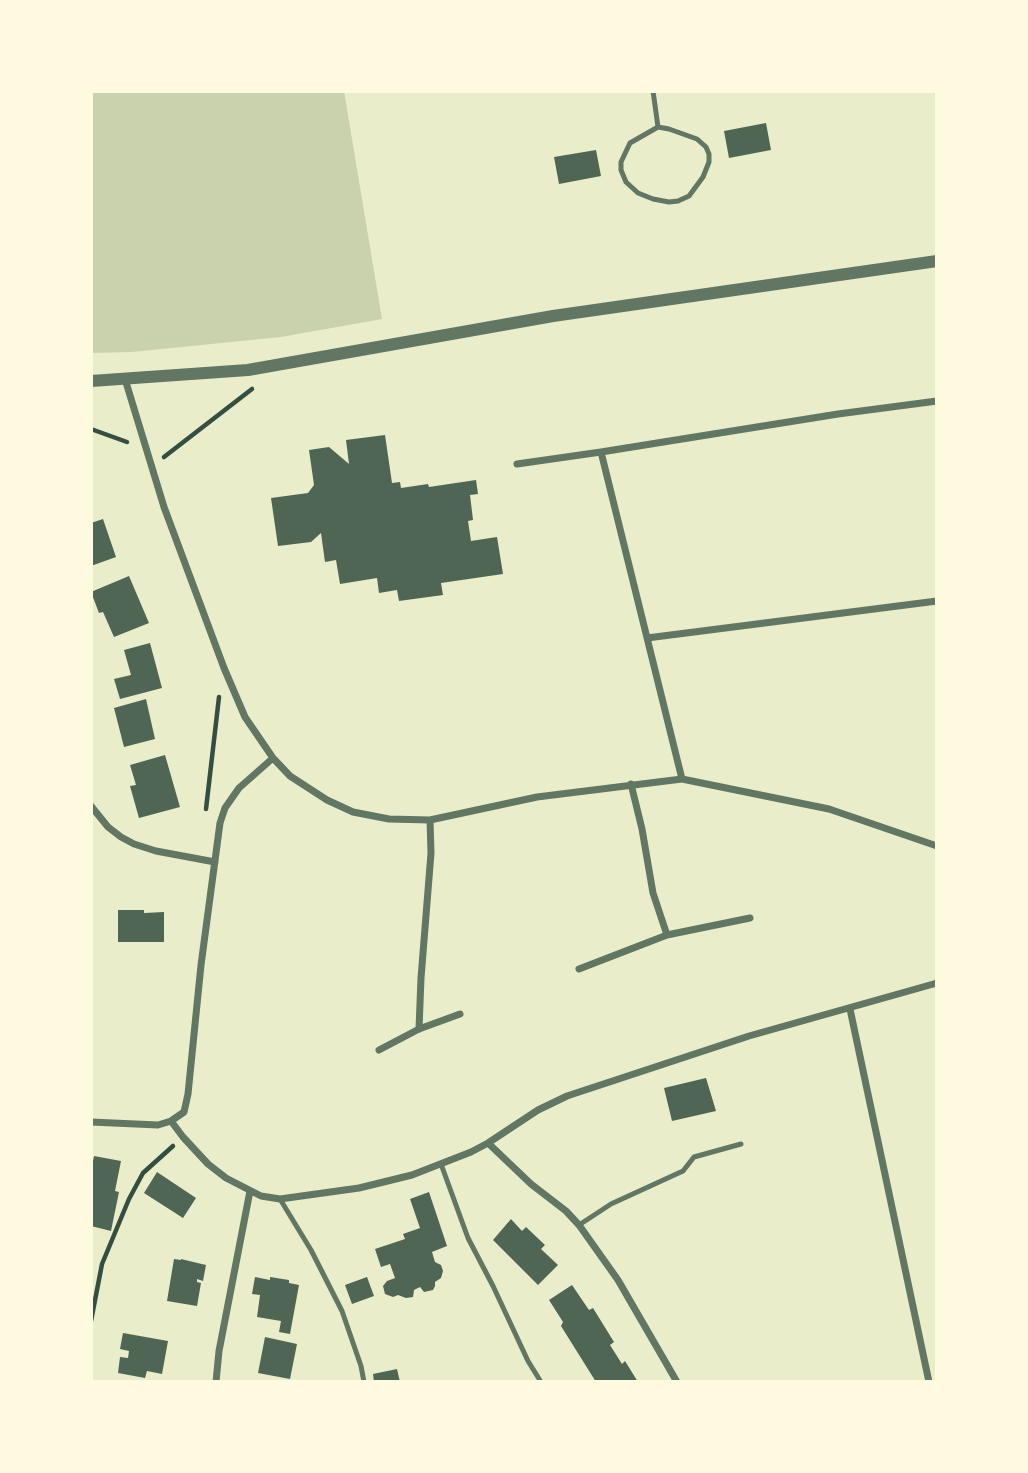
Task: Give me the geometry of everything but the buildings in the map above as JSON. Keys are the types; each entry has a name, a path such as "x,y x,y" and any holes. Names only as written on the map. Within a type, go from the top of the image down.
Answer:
{"street":[{"path":"91,381 248,370 554,316 937,261"},
{"path":"125,379 164,507 245,717 273,758 290,776 327,800 353,812 389,819 430,820 537,797 682,779 829,809 937,846"},
{"path":"517,464 937,401"},
{"path":"601,452 682,779"},
{"path":"647,638 937,601"},
{"path":"91,1122 158,1125 171,1121 184,1112 217,837 225,808 239,788 273,758"},
{"path":"631,784 653,893 667,935"},
{"path":"91,805 108,827 134,844 156,852 215,862"},
{"path":"419,1029 431,853 430,820"},
{"path":"579,968 667,935 750,918"},
{"path":"171,1121 208,1164 226,1178 264,1196 280,1199 359,1188 412,1175 441,1164 488,1143 538,1110 567,1096 749,1036 937,983"},
{"path":"850,1009 929,1382"},
{"path":"379,1050 419,1029 460,1014"},
{"path":"488,1143 579,1225 618,1280 677,1382"},
{"path":"216,1382 219,1351 250,1191"}],"lane":[{"path":"653,91 658,127"},
{"path":"658,127 697,139 706,146 709,154 703,177 689,196 678,201 653,199 638,193 626,182 621,170 630,143 658,127"},
{"path":"579,1225 611,1204 682,1171 694,1157 741,1144"},
{"path":"441,1164 468,1238 541,1382"},
{"path":"280,1199 311,1250 342,1311 364,1382"}],"path":[{"path":"152,467 254,387"},
{"path":"91,429 145,448"},
{"path":"217,837 205,808 224,668"},
{"path":"91,1321 102,1264 129,1199 143,1173 183,1138"}],"green space":[{"path":"91,91 344,91 382,319 281,337 132,352 91,353"}]}
